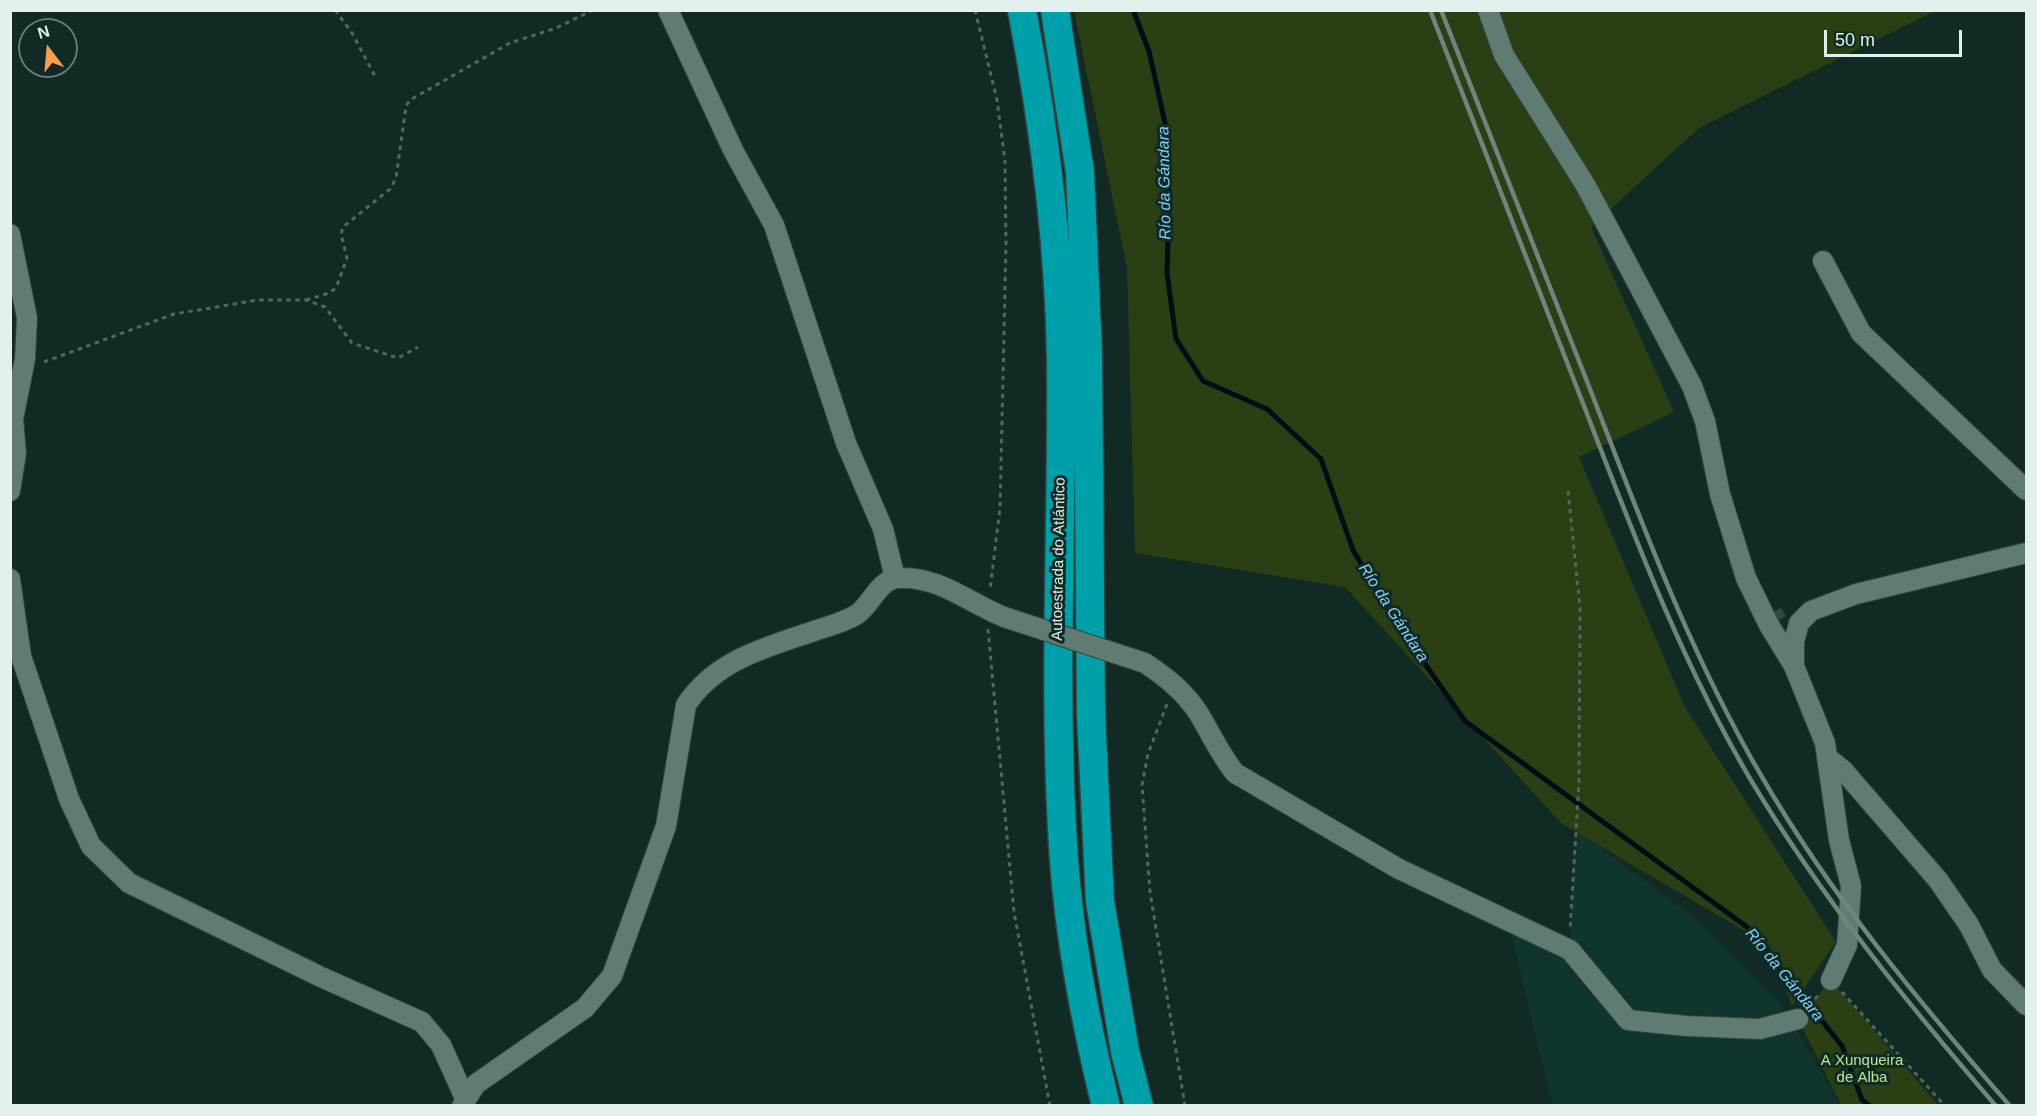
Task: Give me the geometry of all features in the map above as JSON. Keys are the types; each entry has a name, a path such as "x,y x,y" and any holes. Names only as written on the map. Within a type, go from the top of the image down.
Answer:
{"highway":[{"name":"Autoestrada do Atlántico","path":"1022,10 1043,121 1054,224 1061,355 1058,674 1064,863 1083,997 1106,1106"},
{"name":"Autoestrada do Atlántico","path":"1055,10 1080,183 1088,354 1091,714 1100,901 1125,1052 1139,1106"}],"street":[{"path":"668,10 733,150 774,225 846,443 883,529 895,578"},
{"path":"1488,10 1504,55 1586,186 1692,386 1707,429 1723,503 1746,578 1769,625 1794,666 1825,743 1839,840 1851,886 1847,945 1831,980"},
{"path":"10,234 27,318 25,359 13,419 16,453 10,491"},
{"path":"1823,261 1861,333 2026,490"},
{"path":"1794,666 1794,642 1799,623 1811,611 1856,594 2026,553"},
{"path":"463,1102 476,1084 585,1008 612,976 666,826 686,705 697,689 720,669 755,651 857,615 880,588 895,578 933,581 995,614 1145,663 1174,683 1198,713 1219,754 1235,773 1262,791 1400,869 1570,951 1628,1020 1686,1026 1760,1029 1798,1019"},
{"path":"10,579 21,656 69,799 91,846 129,883 321,977 422,1022 441,1045 463,1102"},
{"path":"1828,758 1843,770 1938,880 1969,925 1992,970 2026,1005"}],"path":[{"path":"335,10 352,33 376,78"},
{"path":"25,359 45,362 65,356 133,327 174,314 258,300 306,300 329,293 336,288 348,258 341,234 344,227 390,189 396,178 406,105 410,100 510,43 556,28 593,10"},
{"path":"975,10 997,99 1005,161 1006,245 1000,508 995,614 1014,912 1050,1106"},
{"path":"306,300 325,307 352,343 371,351 398,358 418,347"},
{"path":"1568,491 1580,608 1579,781 1574,828 1570,951"},
{"path":"1174,683 1148,754 1142,785 1149,892 1185,1106"},
{"path":"1798,1019 1831,980 1945,1106"}],"shaded area":[{"path":"1574,828 1695,918 1780,1003 1841,1105 1552,1105 1508,921 1570,950"}],"green space":[{"path":"1074,11 1935,11 1699,128 1591,227 1674,412 1579,457 1685,707 1836,942 1792,1006 1770,946 1561,823 1345,587 1135,553 1127,268"},
{"name":"A Xunqueira de Alba","path":"1831,980 1938,1105 1841,1105 1798,1019"}],"building":[{"path":"1781,608 1786,616 1775,622 1770,613"}],"waterway":[{"name":"Río da Gándara","path":"1133,10 1149,51 1167,132 1169,202 1167,273 1176,339 1203,381 1267,409 1321,459 1353,550 1397,624 1465,721 1747,927 1842,1046 1862,1100 1870,1106"}],"railway":[{"path":"1430,10 1640,550 1703,691 1752,782 1807,867 1898,989 1996,1106"},
{"path":"1441,10 1668,586 1689,635 1736,730 1789,821 1847,906 1910,988 2010,1106"}]}
